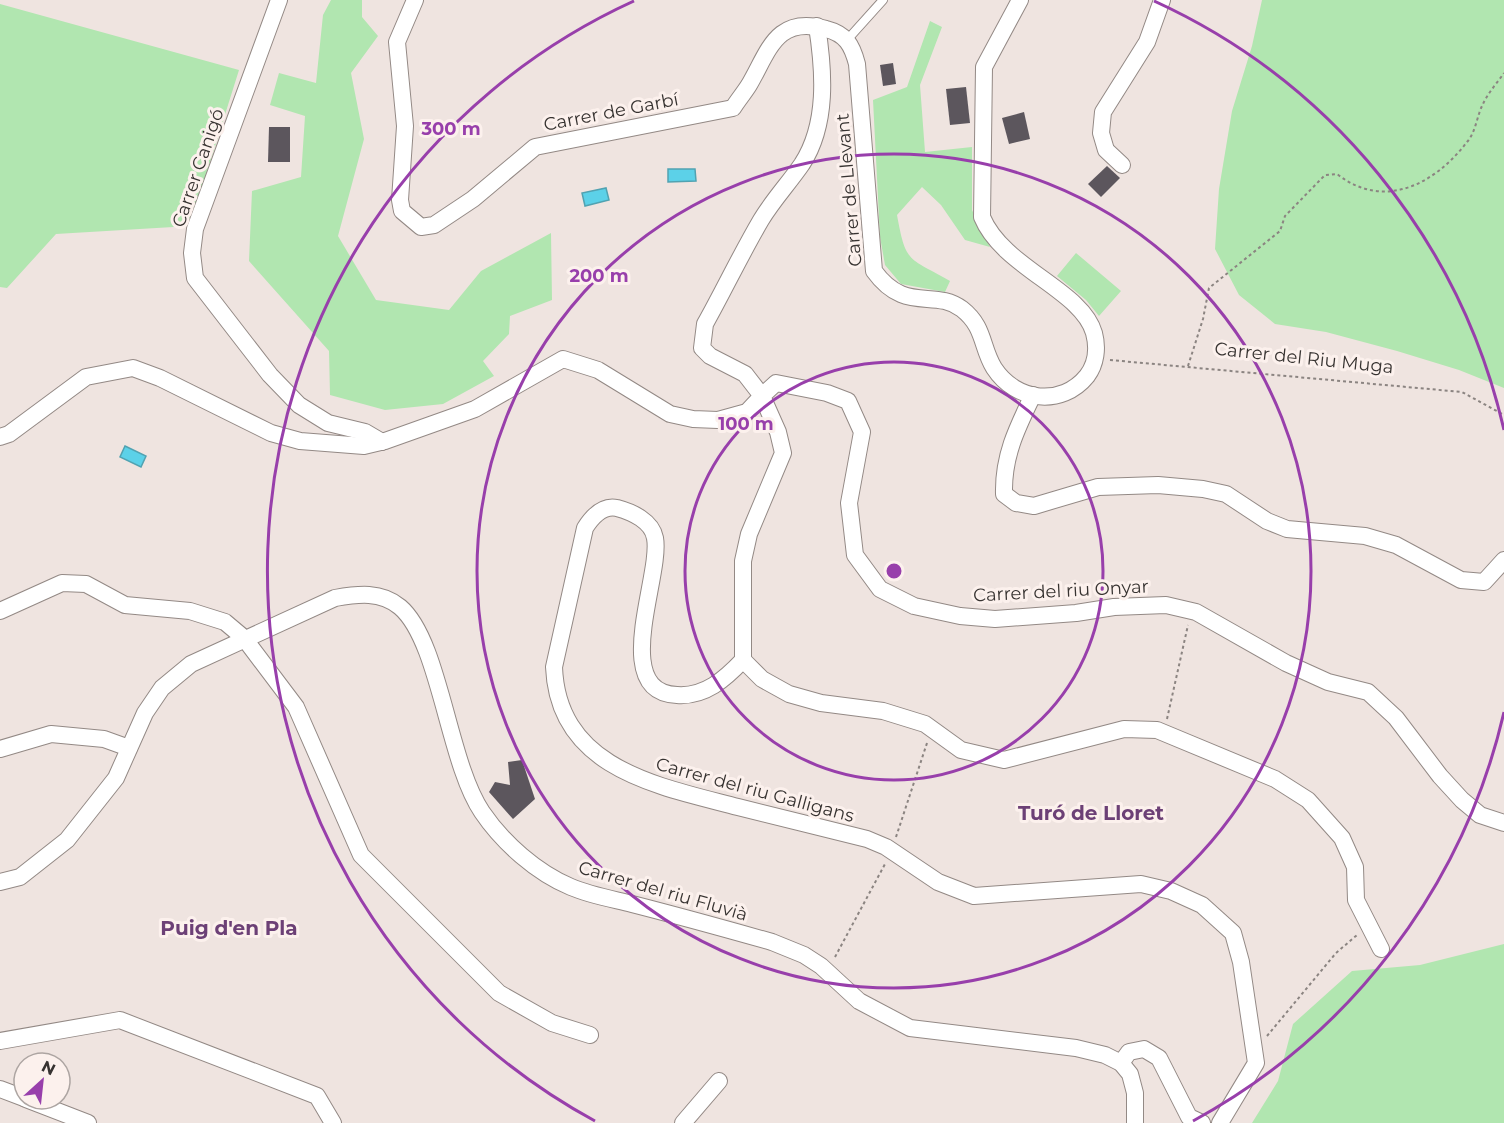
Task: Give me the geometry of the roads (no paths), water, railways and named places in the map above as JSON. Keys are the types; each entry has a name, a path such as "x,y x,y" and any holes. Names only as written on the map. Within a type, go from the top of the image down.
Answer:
{"street":[{"name":"Carrer Canigó","path":"279,0 195,229 192,253 195,278 270,375 299,405 328,423 365,432 382,442"},
{"name":"Carrer de Garbí","path":"415,0 397,42 405,126 400,200 402,211 421,227 434,225 473,199 534,147 733,108 778,35 794,27 817,26"},
{"name":"Carrer de Llevant","path":"847,40 852,46 857,64 874,271 882,283 895,293 961,308 979,326 994,367 1004,380 1033,395 1062,396 1078,387 1093,368 1094,332 1082,311 1001,247 989,233 982,217 984,68 1020,0"},
{"path":"1122,165 1107,150 1101,133 1102,112 1147,42 1162,0"},
{"path":"847,40 839,32 817,26 821,54 821,114 814,141 802,164 761,220 705,324 702,336 702,348 710,356 745,374 762,396 778,432 783,453 749,534 743,561 743,660 762,679 789,694 821,703 883,711 924,724 961,750 1004,760 1124,729 1157,730 1275,779 1308,800 1342,838 1355,867 1356,900 1367,927 1381,949"},
{"path":"0,437 9,434 86,377 133,368 160,378 271,433 300,441 364,446 382,442 476,409 563,359 598,370 670,414 693,419 718,420 747,412 762,396"},
{"name":"Carrer del riu Onyar","path":"762,396 776,383 827,393 848,401 858,417 862,432 849,503 851,524 855,555 880,589 914,606 960,616 983,618 1156,605 1191,611 1328,682 1368,692 1396,717 1440,776 1462,800 1480,815 1504,822"},
{"path":"1033,395 1010,444 1004,472 1004,494 1016,503 1034,506 1098,487 1158,485 1203,489 1226,494 1267,521 1287,529 1365,536 1396,545 1461,580 1484,582 1504,560"},
{"name":"Carrer del riu Galligans","path":"743,660 723,682 698,693 675,696 655,687 644,671 640,648 656,558 655,535 646,523 631,512 611,507 594,515 585,528 554,668 555,690 562,711 586,746 615,768 656,786 867,839 892,852 938,882 974,896 1142,884 1171,891 1202,905 1233,933 1241,962 1256,1063 1220,1123"},
{"path":"0,611 62,583 86,584 125,605 190,611 225,622 244,638 296,707 361,855 500,993 552,1023 590,1035"},
{"name":"Carrer del riu Fluvià","path":"0,882 20,877 67,840 116,778 145,714 162,688 191,664 335,598 360,593 379,596 399,607 418,631 455,750 481,811 518,852 571,888 772,942 804,955 859,1001 910,1028 1076,1048 1105,1055 1121,1063"},
{"path":"0,749 51,734 104,739 129,748"},
{"path":"0,1041 120,1020 317,1096 333,1123"},
{"path":"1135,1123 1135,1093 1130,1074 1121,1063 1129,1052 1144,1049 1159,1058 1189,1117 1202,1123"},
{"path":"682,1123 719,1081"},
{"path":"56,1111 88,1123"}],"lane":[{"path":"847,40 883,0"}],"water":[{"path":"668,169 695,169 696,181 668,182"},
{"path":"606,188 609,200 585,206 582,193"},
{"path":"125,446 146,456 141,467 120,457"}],"district":[{"name":"Turó de Lloret","path":"1091,813"},
{"name":"Puig d'en Pla","path":"229,928"}]}
